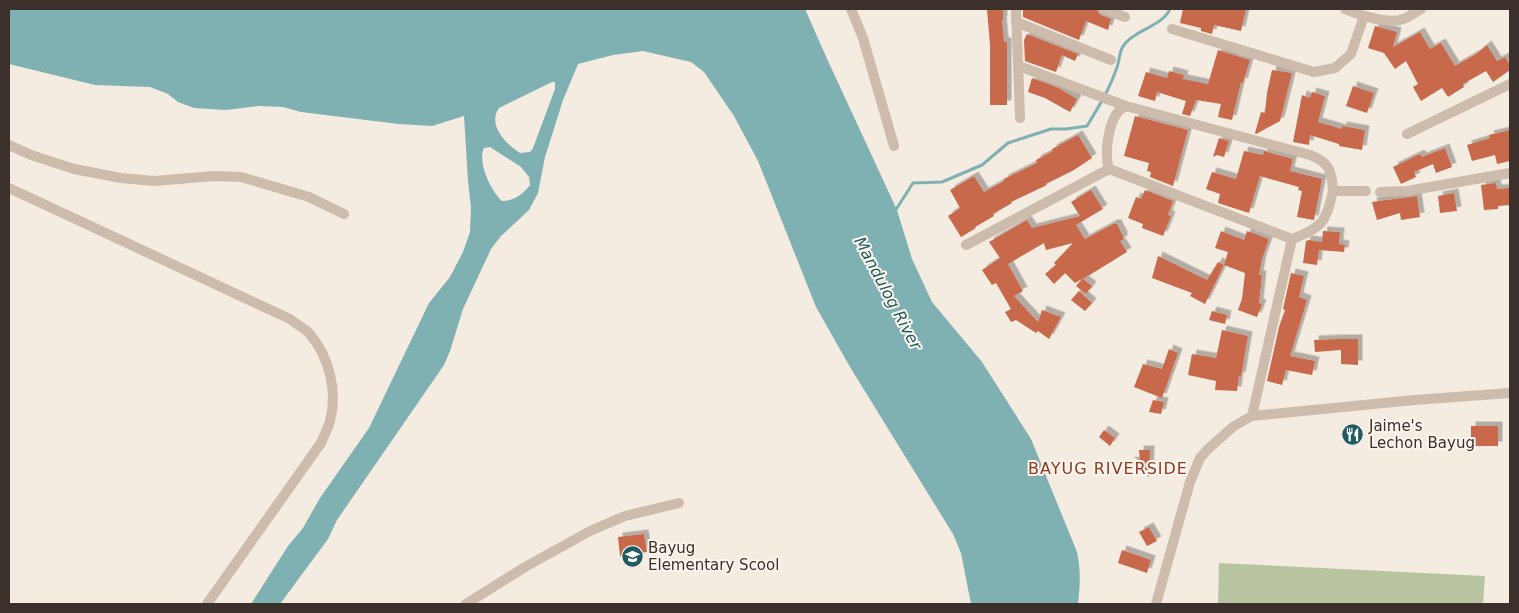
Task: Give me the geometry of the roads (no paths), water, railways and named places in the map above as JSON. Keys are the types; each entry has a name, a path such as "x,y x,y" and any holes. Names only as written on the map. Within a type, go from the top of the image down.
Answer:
{"street":[{"path":"851,9 863,38 894,146"},
{"path":"1016,9 1020,118"},
{"path":"1104,9 1125,17"},
{"path":"1345,9 1364,16 1394,21 1404,19 1421,9"},
{"path":"1172,29 1314,72 1335,68 1351,54 1364,16"},
{"path":"1016,22 1111,60"},
{"path":"966,245 1109,169 1292,239 1319,227 1324,219 1333,191 1332,176 1322,159 1126,106 1019,66"},
{"path":"1407,134 1510,84"},
{"path":"1109,169 1107,161 1112,120 1118,111 1126,106"},
{"path":"9,145 31,155 74,169 121,178 154,181 214,176 241,178 309,197 344,214"},
{"path":"1380,192 1406,191 1510,174"},
{"path":"9,188 290,319 308,333 320,349 330,372 333,395 330,421 321,443 207,604"},
{"path":"1333,191 1366,191"},
{"path":"1252,416 1292,239"},
{"path":"1156,604 1190,482 1200,458 1234,426 1252,416 1414,400 1510,393"},
{"path":"466,604 525,567 590,531 625,516 679,502"}],"water":[{"name":"Mandulog River","path":"9,9 805,9 897,210 912,259 932,302 982,362 1031,439 1077,552 1080,578 1078,604 971,604 961,553 953,534 850,367 816,307 758,161 734,116 704,72 691,62 643,51 613,55 578,64 563,100 545,157 538,193 529,210 501,236 491,249 463,309 444,365 337,520 328,539 280,604 251,604 288,546 303,528 320,498 369,428 429,303 450,277 463,252 470,232 471,208 464,116 432,126 399,124 301,112 283,107 259,106 226,110 194,108 150,87 95,85 9,64","holes":["555,82 555,89 533,148 530,152 520,153 509,145 500,134 495,121 496,114 499,108","490,147 521,167 529,177 530,185 514,198 502,201 486,176 482,154 484,148"]}],"waterway":[{"path":"895,211 913,183 942,182 982,165 1008,143 1051,129 1087,126 1110,85 1122,48 1133,37 1161,20 1170,9"}],"place":[{"name":"Jaime's Lechon Bayug","path":"1353,435"},
{"name":"Bayug Elementary Scool","path":"632,557"}],"district":[{"name":"BAYUG RIVERSIDE","path":"1108,468"}]}
